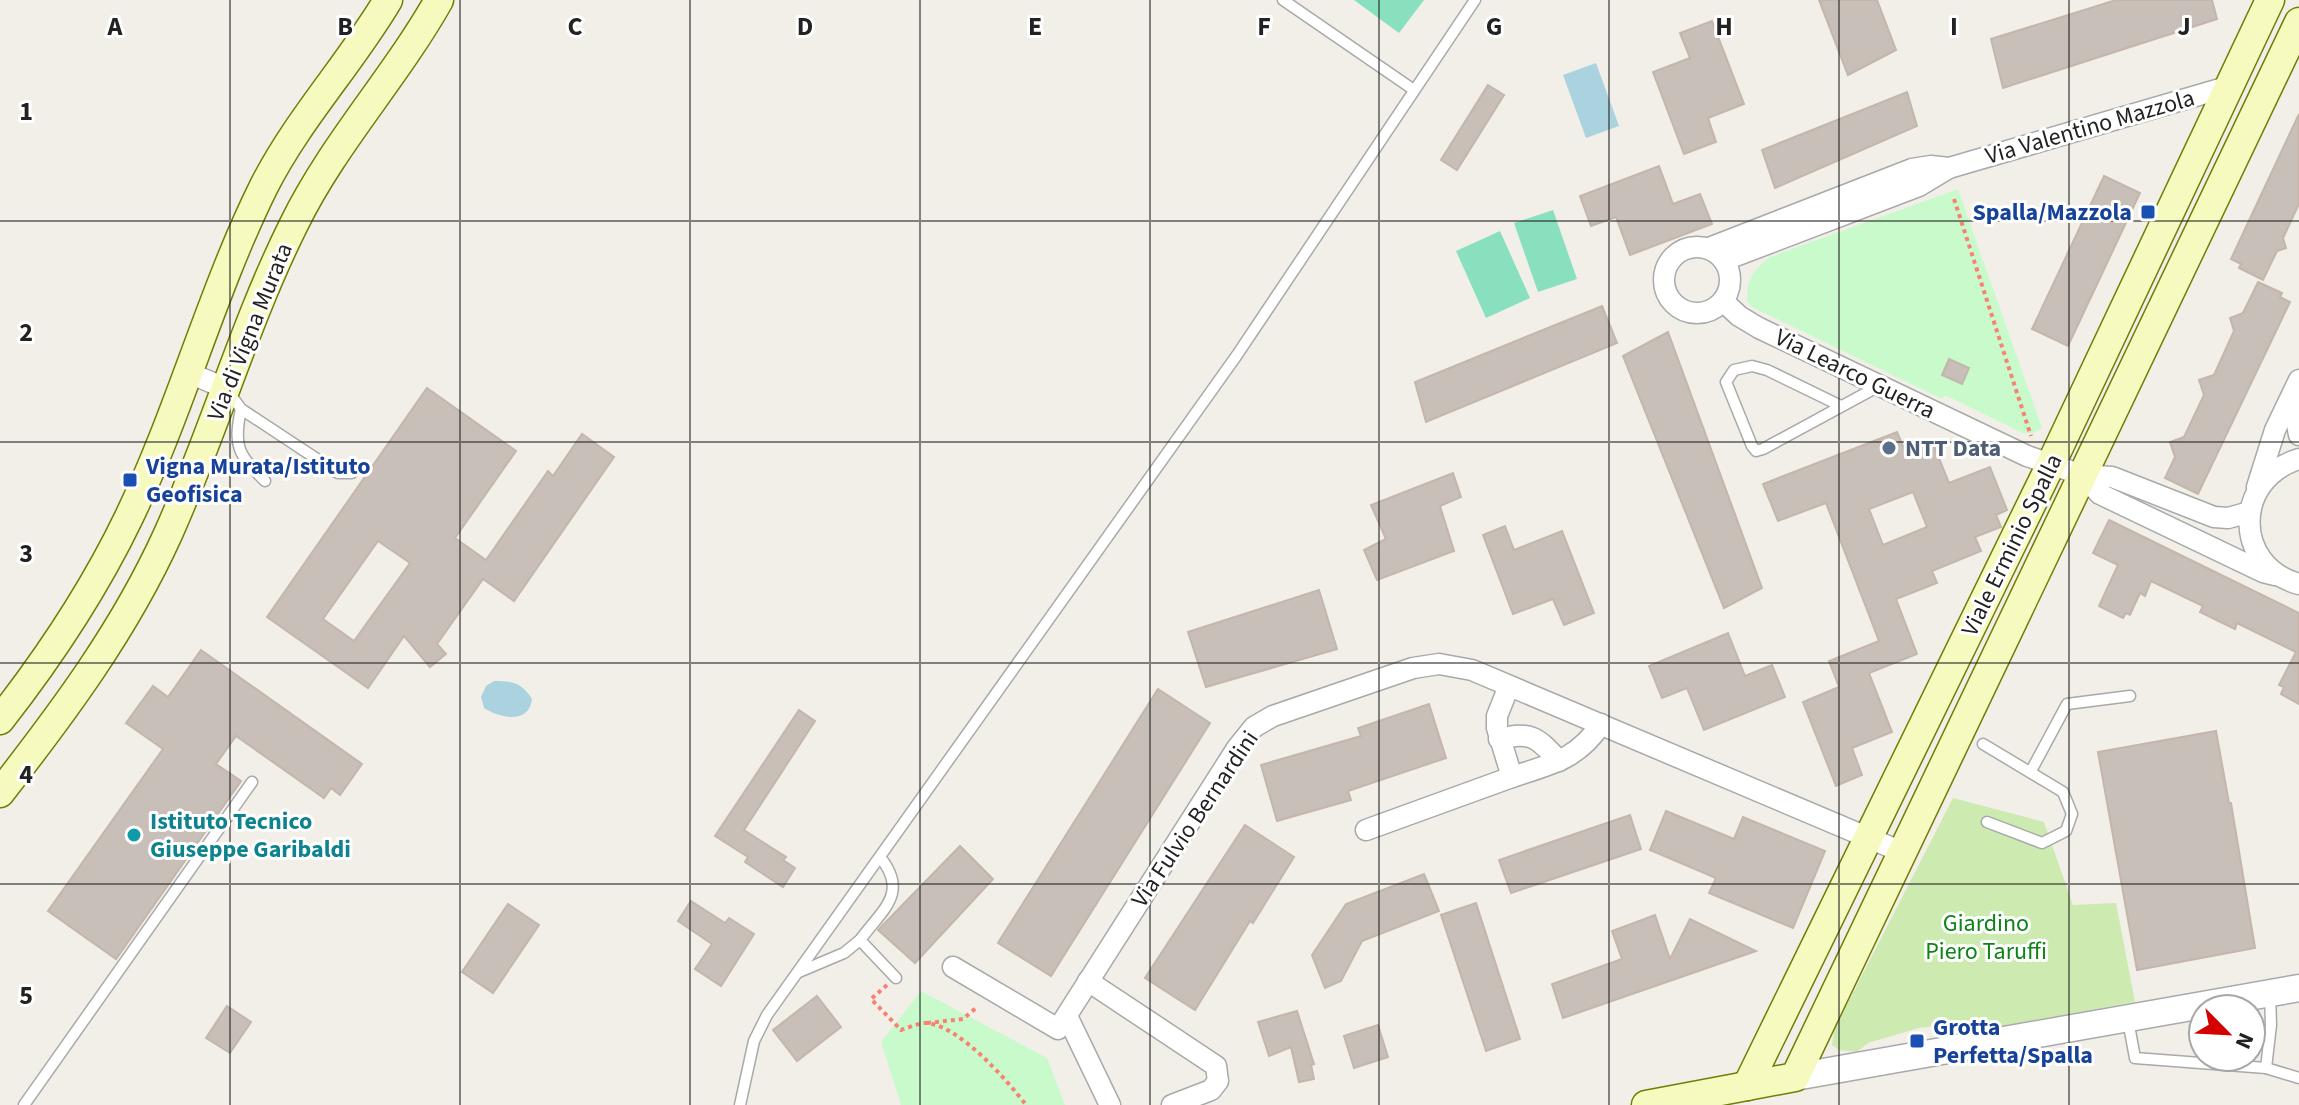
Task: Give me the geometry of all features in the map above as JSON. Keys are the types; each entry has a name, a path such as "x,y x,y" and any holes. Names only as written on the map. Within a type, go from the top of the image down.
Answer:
{"main road":[{"name":"Via di Vigna Murata","path":"0,720 66,631 109,556 139,494 236,248 265,184 292,139 388,0"},
{"name":"Via di Vigna Murata","path":"0,793 81,687 130,608 234,399 276,264 305,202 337,149 439,0"},
{"name":"Viale Erminio Spalla","path":"1747,1086 2051,464 2270,0"},
{"name":"Viale Erminio Spalla","path":"1795,1077 2299,22"},
{"path":"1646,1105 1795,1077"}],"street":[{"path":"2243,60 2274,75"},
{"name":"Via Valentino Mazzola","path":"1717,254 1781,229 1919,186 1949,168 2230,86"},
{"path":"1689,248 1717,254 1731,279 1730,289 1723,301 1709,312 1687,313 1678,308 1665,290 1665,269 1671,259 1689,248"},
{"name":"Via Learco Guerra","path":"1723,301 1739,316 1759,328 2027,456 2082,475 2112,477 2214,517 2228,518 2252,503"},
{"path":"187,372 234,399"},
{"path":"2275,575 2254,548 2249,530 2252,503 2269,445 2299,380"},
{"path":"2299,394 2295,413 2299,435"},
{"path":"2252,503 2272,473 2299,459"},
{"name":"Via Learco Guerra","path":"2082,475 2092,488 2112,500 2263,572 2299,584"},
{"name":"Via Fulvio Bernardini","path":"1067,1016 1237,748 1254,727 1273,716 1413,668 1439,664 1456,666 1902,852"},
{"path":"1509,686 1497,716 1499,739 1512,777"},
{"path":"1366,830 1559,761 1581,749 1601,724"},
{"path":"1499,739 1528,735 1559,761"},
{"path":"953,967 1058,1029 1067,1016 1110,1105"},
{"path":"1088,981 1216,1066 1218,1081 1211,1090 1172,1105"},
{"path":"1795,1077 2299,988"}],"lane":[{"path":"1283,0 1414,90"},
{"path":"740,1105 758,1031 1038,631 1237,355 1475,0"},
{"path":"1841,406 1778,375 1752,366 1734,370 1726,382 1756,451 1879,386"},
{"path":"234,399 338,473 352,473"},
{"path":"234,399 239,449 265,481"},
{"path":"2031,771 2067,704 2130,696"},
{"path":"1983,744 2063,792 2072,814 2066,831 2042,843 1987,822"},
{"path":"24,1105 252,782"},
{"path":"797,973 844,953 860,940 889,900 895,883 891,870 880,857"},
{"path":"860,940 896,978"},
{"path":"2267,1059 2271,1025 2270,993"},
{"path":"2128,1018 2135,1058 2187,1062"},
{"path":"2267,1068 2299,1078"}],"path":[{"path":"1954,199 2028,434 2035,439"},
{"path":"896,978 871,999 901,1030 925,1023 963,1019 976,1008"},
{"path":"925,1023 947,1030 967,1044 1012,1086 1026,1105"}],"green space":[{"path":"1354,0 1424,0 1399,33"},
{"path":"1958,189 2042,428 2033,433 2023,433 1945,395 1942,399 1752,307 1747,300 1752,275 1770,257"},
{"path":"1553,210 1577,279 1538,292 1514,223"},
{"path":"1500,231 1530,298 1486,318 1456,251"},
{"name":"Giardino Piero Taruffi","path":"1953,798 2044,822 2073,905 2116,903 2135,1002 1986,1029 1947,1025 1919,1028 1868,1043 1857,1052 1839,1050 1832,1045 1834,1030"},
{"path":"921,991 1047,1058 1065,1105 901,1105 881,1042"}],"water":[{"path":"1596,63 1619,126 1586,138 1563,75"},
{"path":"494,681 512,682 525,689 532,699 525,713 513,717 484,708 481,697 486,686"}],"building":[{"path":"1819,0 1877,0 1896,50 1848,75"},
{"path":"2116,0 2212,0 2217,19 2003,88 1991,39"},
{"path":"1712,21 1744,104 1708,118 1716,142 1684,154 1653,72 1690,58 1680,33"},
{"path":"1488,85 1504,95 1457,170 1441,160"},
{"path":"1907,92 1917,126 1775,188 1762,150"},
{"path":"2299,114 2299,204 2283,238 2286,248 2277,251 2263,280 2239,268 2241,264 2231,259"},
{"path":"1659,166 1673,204 1700,194 1712,224 1630,255 1616,217 1591,226 1580,196"},
{"path":"2104,176 2140,193 2068,346 2032,329"},
{"path":"2258,282 2282,293 2280,297 2290,302 2198,494 2165,478 2175,457 2170,442 2184,437 2204,395 2199,380 2214,375 2234,331 2230,318 2243,313"},
{"path":"1602,306 1617,343 1426,422 1415,382"},
{"path":"1668,332 1762,588 1724,608 1623,356"},
{"path":"1949,359 1969,368 1962,384 1942,375"},
{"path":"427,388 516,451 455,538 486,560 548,471 553,476 582,434 614,457 514,601 483,579 437,644 446,654 430,667 404,636 368,688 267,617","holes":["378,541 410,563 354,641 323,619"]},
{"path":"1897,432 1906,453 1933,443 1949,483 1990,467 2007,510 1996,515 2001,527 1975,537 1981,551 1932,571 1937,583 1896,599 1917,654 1869,673 1892,732 1852,748 1862,775 1836,786 1803,702 1839,687 1829,661 1879,641 1826,503 1778,521 1763,484","holes":["1913,492 1927,527 1883,545 1869,509"]},
{"path":"1453,473 1461,497 1440,506 1454,551 1377,580 1364,550 1386,539 1371,505"},
{"path":"2109,520 2299,613 2299,704 2281,694 2284,687 2279,685 2296,652 2237,623 2235,629 2200,612 2203,606 2151,581 2145,596 2140,593 2130,615 2126,613 2123,618 2099,606 2118,565 2093,553"},
{"path":"1505,526 1514,550 1562,531 1594,613 1564,625 1553,599 1513,614 1483,535"},
{"path":"1319,590 1337,649 1206,687 1188,632"},
{"path":"1728,633 1745,676 1772,665 1785,697 1704,730 1687,688 1662,698 1649,666"},
{"path":"201,650 362,764 340,795 331,788 324,798 236,736 216,764 241,781 116,959 48,911 163,749 126,723 153,686 168,697"},
{"path":"1158,689 1210,723 1051,976 998,943"},
{"path":"1429,704 1446,758 1348,791 1351,800 1277,821 1261,765 1361,736 1358,728"},
{"path":"799,710 815,721 744,830 786,857 783,860 795,868 783,887 745,862 748,857 715,836"},
{"path":"2216,731 2255,948 2137,970 2098,752"},
{"path":"1666,811 1734,839 1743,817 1825,851 1793,928 1709,893 1716,878 1650,850"},
{"path":"1630,815 1641,849 1511,893 1499,860"},
{"path":"1245,825 1294,857 1195,1010 1145,978"},
{"path":"960,846 993,879 915,963 878,930"},
{"path":"1424,874 1439,911 1362,941 1341,981 1325,988 1312,955 1346,904"},
{"path":"691,901 725,923 729,918 754,934 721,986 695,969 712,944 678,921"},
{"path":"1476,903 1520,1039 1486,1051 1441,915"},
{"path":"508,904 539,925 493,993 462,972"},
{"path":"1655,915 1670,959 1690,919 1756,951 1563,1018 1552,984 1622,959 1612,931"},
{"path":"817,996 841,1027 797,1061 773,1030"},
{"path":"227,1006 251,1022 230,1053 206,1038"},
{"path":"1297,1011 1314,1064 1311,1065 1314,1079 1299,1082 1291,1047 1269,1056 1258,1022"},
{"path":"1378,1025 1388,1057 1354,1068 1344,1036"}],"place":[{"name":"Spalla/Mazzola","path":"2148,212"},
{"name":"NTT Data","path":"1889,448"},
{"name":"Vigna Murata/Istituto Geofisica","path":"130,480"},
{"name":"Istituto Tecnico Giuseppe Garibaldi","path":"134,835"},
{"name":"Grotta Perfetta/Spalla","path":"1917,1041"}]}
